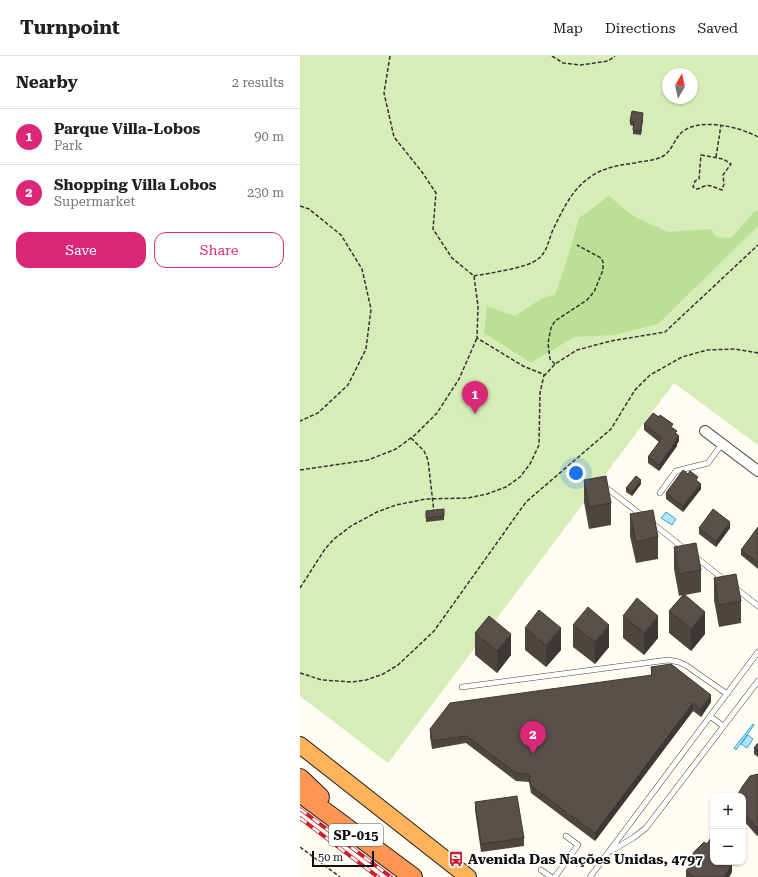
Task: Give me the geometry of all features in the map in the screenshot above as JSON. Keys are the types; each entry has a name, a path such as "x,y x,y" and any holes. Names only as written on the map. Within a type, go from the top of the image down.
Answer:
{"highway":[{"path":"300,745 468,877"},
{"path":"300,778 367,843"},
{"name":"SP-015","path":"300,793 413,877"}],"street":[{"path":"705,431 758,472"}],"lane":[{"path":"660,493 676,471 708,463 722,444"},
{"path":"604,486 758,606"},
{"path":"590,877 758,652"},
{"path":"462,688 668,660 679,662 687,666 727,694"},
{"path":"608,853 633,838 646,828 758,681"},
{"path":"710,716 723,726"},
{"path":"555,877 578,845 566,836"},
{"path":"541,870 551,877"}],"path":[{"path":"300,470 368,460 396,449 411,438 436,413 459,379 477,338 478,306 474,276 452,258 433,229 436,193 422,172 394,137 384,93 390,56"},
{"path":"552,56 563,63 581,65 608,61 615,56"},
{"path":"474,276 529,264 538,259 546,250 566,204 573,194 589,178 602,169 655,160 663,157 670,150 680,134 689,127 702,124 738,128 758,137"},
{"path":"716,158 721,125"},
{"path":"701,155 716,158 723,159 731,164 723,174 724,184 722,190 711,186 705,186 701,189 696,189 693,187 699,179 701,155"},
{"path":"300,206 309,209 341,235 362,269 371,309 366,349 348,385 318,413 300,421"},
{"path":"555,364 550,359 548,343 551,328 555,321 587,300 594,292 602,270 603,262 601,258 577,245"},
{"path":"300,588 325,549 334,539 351,526 377,512 396,505 433,498 468,498 487,494 506,487 520,477 530,464 539,445 540,393 545,375 555,364 577,350 611,341 665,332 758,245"},
{"path":"477,338 523,366 545,375"},
{"path":"300,673 322,680 352,682 366,680 383,674 398,665 434,631 526,502 611,429 635,390 650,375 682,357 707,350 735,349 758,353"},
{"path":"411,438 424,452 428,460 434,514"},
{"path":"300,847 340,877"}],"green space":[{"path":"300,56 758,56 758,445 674,383 388,763 300,696"},
{"path":"609,196 633,216 668,232 711,229 716,237 731,238 756,210 758,213 758,226 658,324 614,335 574,337 531,363 484,333 487,306 515,316 542,298 555,295 565,267 579,218"}],"water":[{"path":"666,512 676,519 672,525 661,518"},
{"path":"753,724 754,725 736,750 734,748"},
{"path":"748,735 753,739 747,748 741,744"}],"building":[{"path":"632,111 643,113 641,131 633,130 634,122 630,121"},
{"path":"653,413 659,417 660,415 673,424 671,427 677,431 675,433 679,436 659,465 648,457 662,438 644,424"},
{"path":"683,470 688,474 690,471 698,477 696,480 701,484 683,506 666,493"},
{"path":"606,476 611,503 589,507 584,480"},
{"path":"636,476 641,480 632,492 626,488"},
{"path":"444,509 444,516 426,518 426,511"},
{"path":"713,509 730,522 716,541 699,528"},
{"path":"653,510 658,537 636,542 630,514"},
{"path":"758,527 758,563 741,550"},
{"path":"696,543 701,570 679,574 674,547"},
{"path":"736,574 741,601 719,605 714,578"},
{"path":"684,594 705,612 691,629 669,611"},
{"path":"637,598 658,616 644,633 623,616"},
{"path":"588,607 609,625 595,642 573,625"},
{"path":"539,610 561,628 546,645 525,628"},
{"path":"489,616 511,634 497,651 475,633"},
{"path":"671,664 711,695 701,709 693,703 595,833 531,786 529,774 516,773 466,736 432,741 430,729 450,703 652,675 651,667"},
{"path":"758,743 758,751 754,748"},
{"path":"758,774 757,828 746,815 746,793 739,793 750,776"},
{"path":"517,796 524,838 481,844 475,802"},
{"path":"710,839 710,865 731,865 724,877 694,877 686,871 692,863 690,860 694,852 704,842 707,844"}],"railway":[{"path":"300,809 391,877"},
{"path":"300,818 378,877"}],"place":[{"name":"Parque Villa-Lobos","path":"475,414"},
{"name":"Shopping Villa Lobos","path":"533,754"},
{"name":"Avenida Das Nações Unidas, 4797","path":"456,859"}]}
